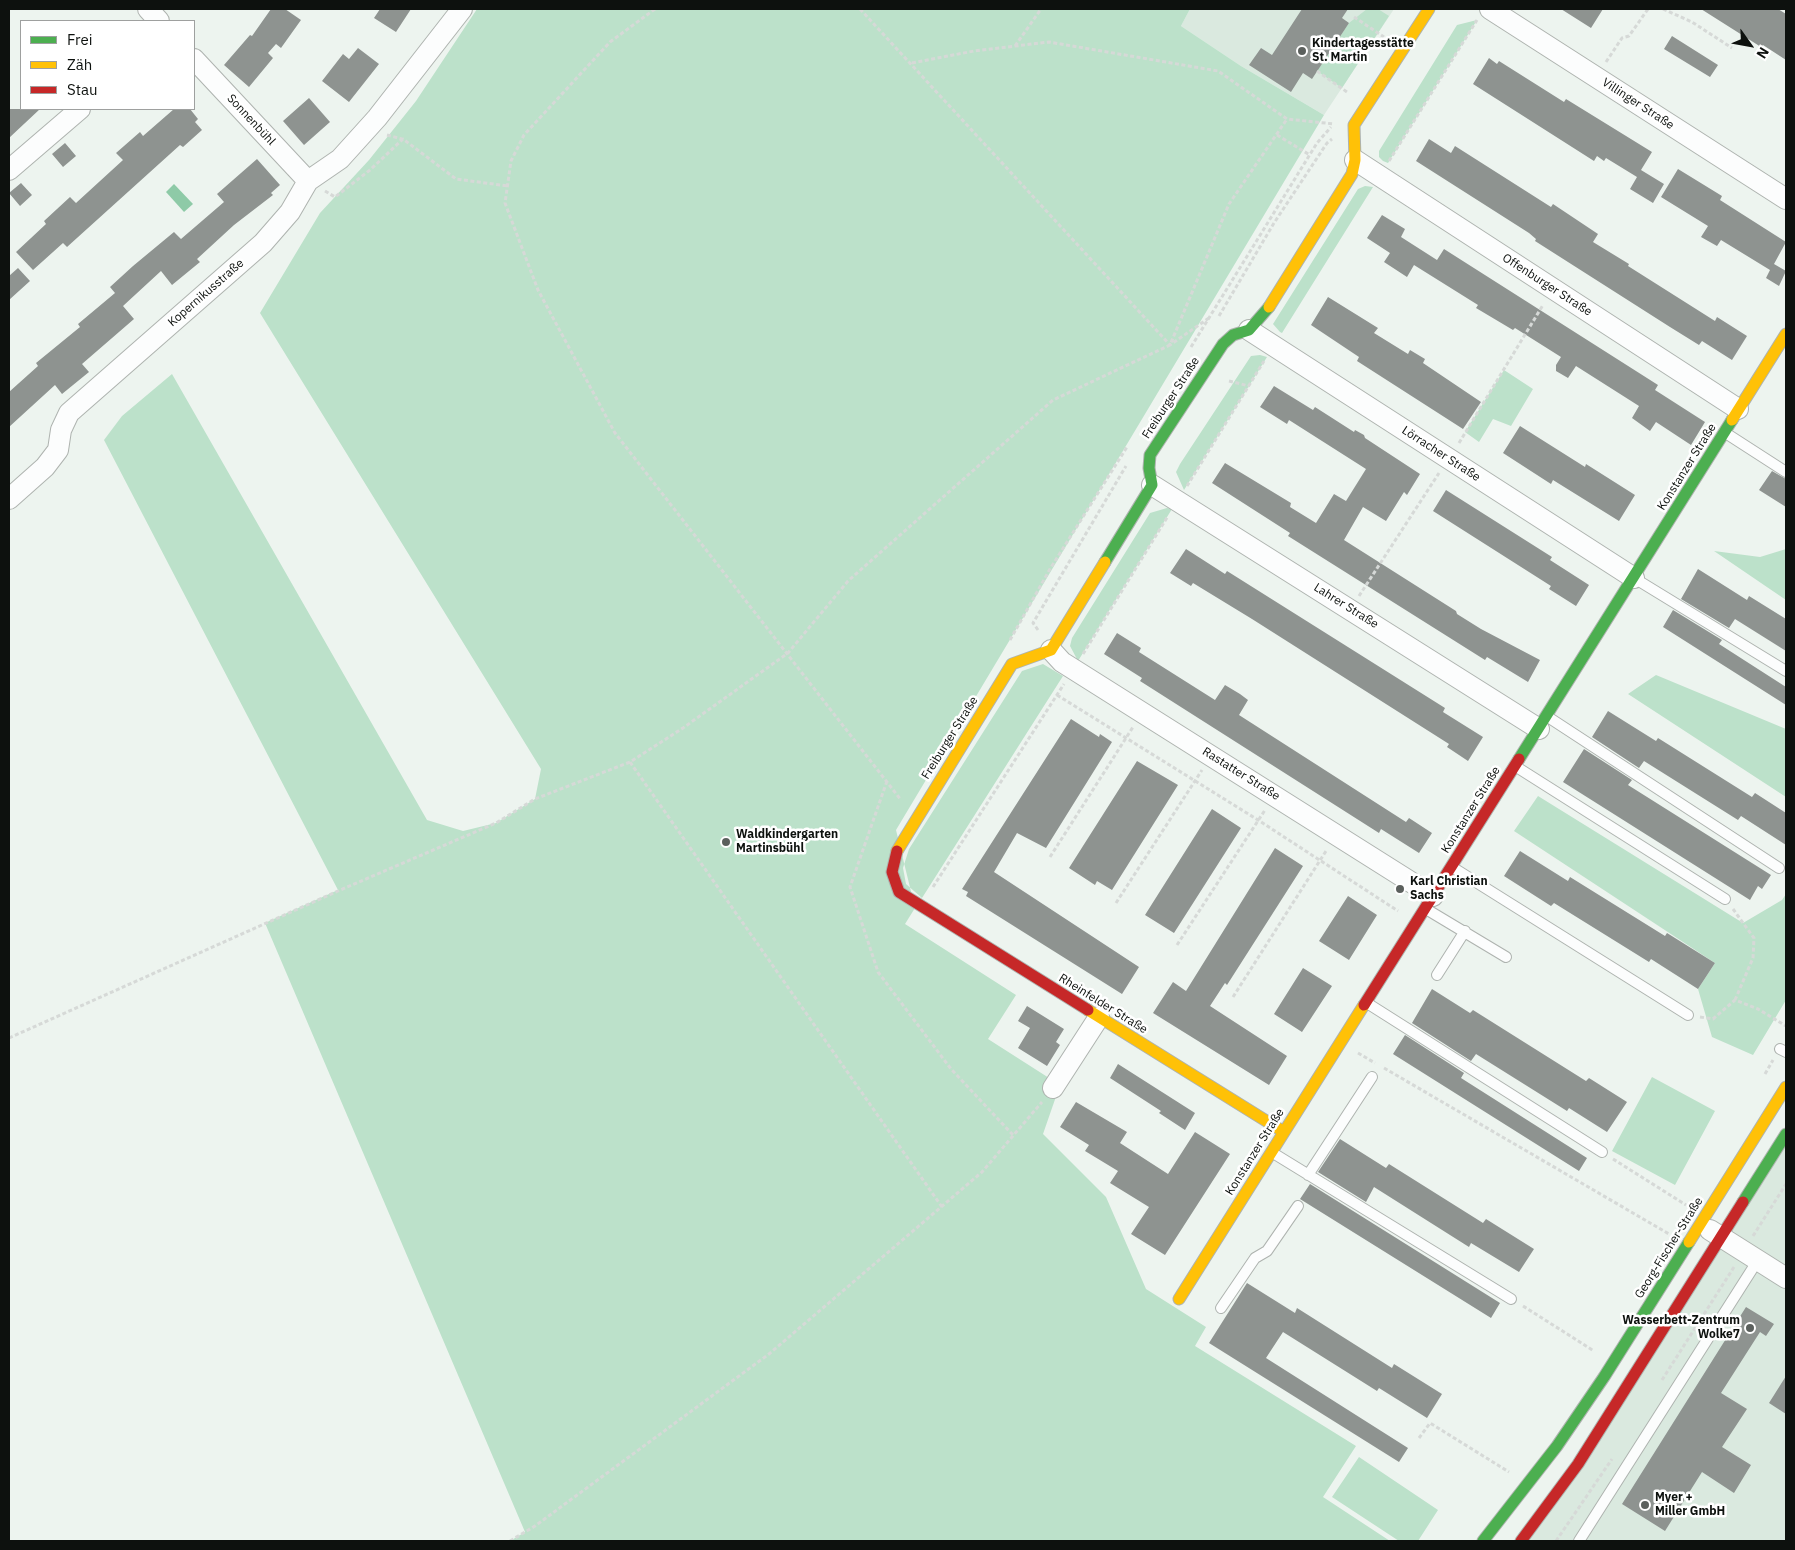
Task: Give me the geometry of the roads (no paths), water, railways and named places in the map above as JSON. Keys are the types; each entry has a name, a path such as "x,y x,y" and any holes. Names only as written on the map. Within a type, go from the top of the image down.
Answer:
{"street":[{"path":"148,9 158,20"},
{"name":"Kopernikusstraße","path":"9,499 45,467 58,450 61,430 69,413 263,243 290,212 308,181 340,158 405,84 462,9"},
{"name":"Freiburger Straße","path":"1152,485 1149,468 1150,455 1223,344 1265,313 1352,174 1355,160 1354,126 1429,9"},
{"name":"Villinger Straße","path":"1485,12 1597,77 1786,199"},
{"name":"Sonnenbühl","path":"195,60 308,181"},
{"path":"9,170 79,110"},
{"name":"Offenburger Straße","path":"1355,160 1738,409"},
{"name":"Lörracher Straße","path":"1241,332 1274,346 1634,578"},
{"name":"Konstanzer Straße","path":"1179,1299 1634,578 1738,409 1776,359 1786,334"},
{"path":"1051,650 1152,485"},
{"name":"Lahrer Straße","path":"1152,485 1351,609 1543,722"},
{"name":"Freiburger Straße","path":"909,899 899,892 892,872 898,846 1012,664 1051,650"},
{"name":"Rastatter Straße","path":"1051,650 1062,662 1337,834 1429,902"},
{"name":"Rheinfelder Straße","path":"909,899 1284,1132"},
{"path":"1053,1088 1099,1017"},
{"name":"Georg-Fischer-Straße","path":"1483,1541 1557,1446 1604,1377 1786,1086"},
{"path":"1521,1541 1578,1464 1786,1134"},
{"path":"1700,1224 1786,1278"}],"lane":[{"path":"1724,432 1786,472"},
{"path":"1634,578 1786,672"},
{"path":"1543,722 1779,868"},
{"path":"1515,766 1725,899"},
{"path":"1452,866 1688,1015"},
{"path":"1429,902 1466,931 1506,957"},
{"path":"1437,975 1466,931"},
{"path":"1366,1002 1602,1152"},
{"path":"1308,1174 1372,1077"},
{"path":"1271,1153 1511,1299"},
{"path":"1221,1308 1255,1258 1267,1252 1298,1206"},
{"path":"1579,1541 1751,1256"}],"place":[{"name":"Kindertagesstätte St. Martin","path":"1302,51"},
{"name":"Waldkindergarten Martinsbühl","path":"726,842"},
{"name":"Karl Christian Sachs","path":"1400,889"},
{"name":"Wasserbett-Zentrum Wolke7","path":"1750,1328"},
{"name":"Myer + Miller GmbH","path":"1645,1505"}]}
